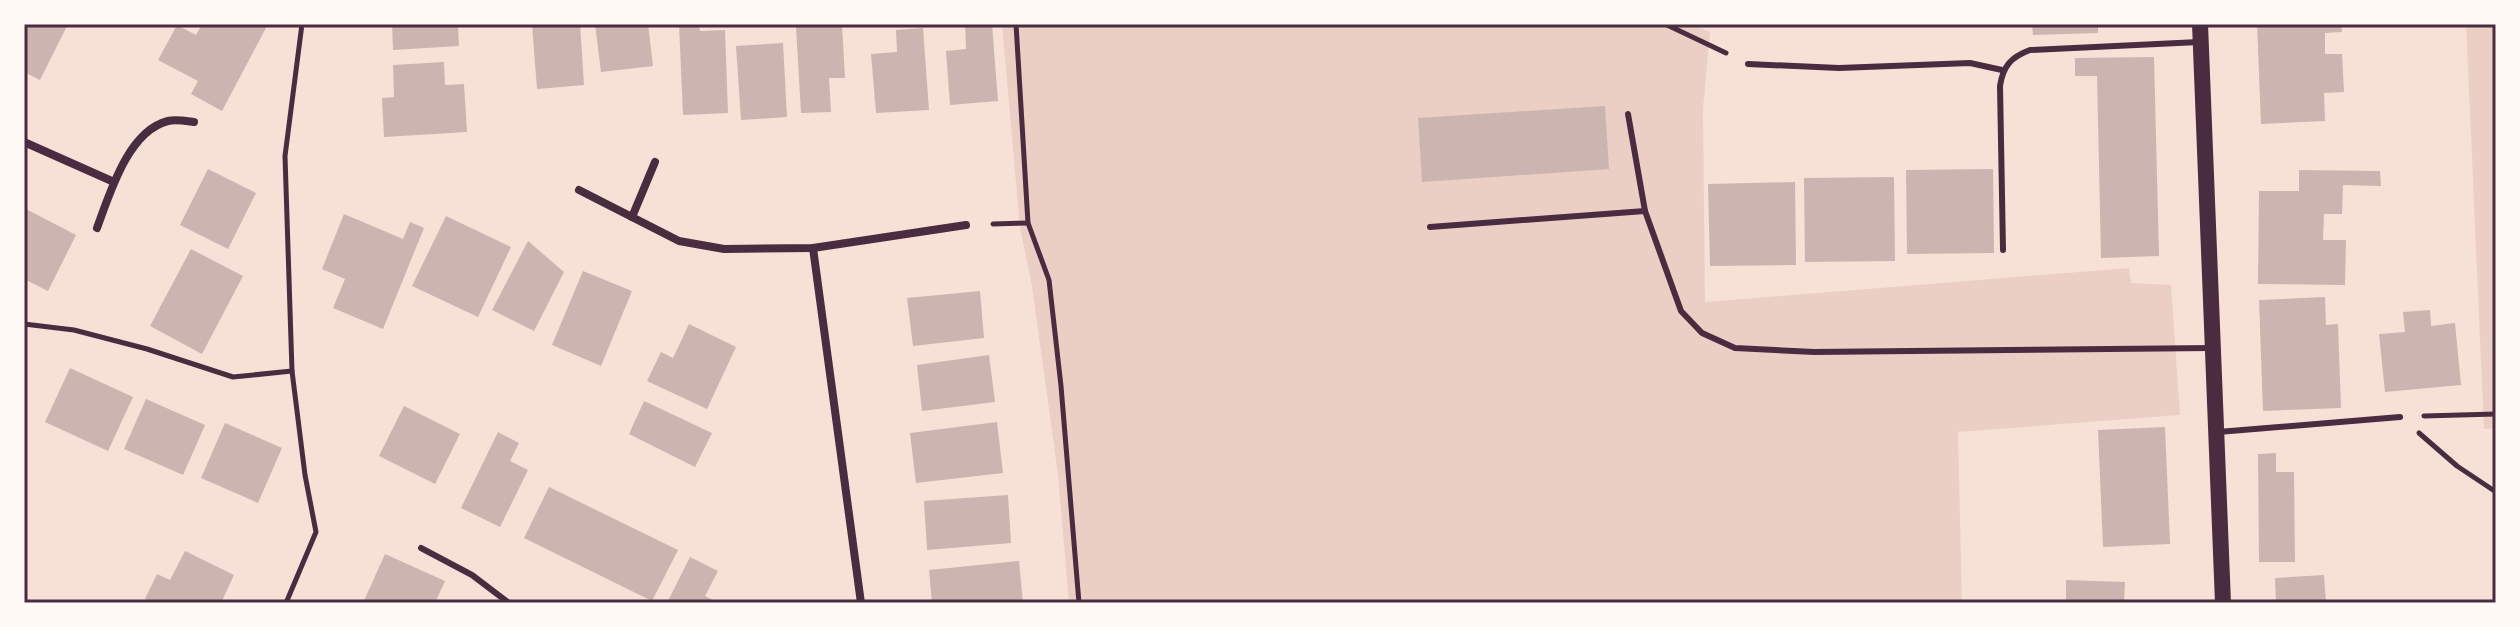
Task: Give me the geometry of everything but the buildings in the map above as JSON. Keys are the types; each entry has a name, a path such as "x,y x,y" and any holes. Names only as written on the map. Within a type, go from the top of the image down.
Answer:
{"main road":[{"path":"2200,24 2223,603"}],"street":[{"path":"97,228 114,182 137,141 154,127 171,120 194,122"},
{"path":"24,142 114,182"},
{"path":"632,217 655,162"},
{"path":"579,190 679,241 724,249 813,248 966,225"},
{"path":"813,248 861,603"}],"lane":[{"path":"2003,250 2000,86 2002,70 2014,56 2030,50 2201,42"},
{"path":"1748,64 1839,68 1970,63 2002,70"},
{"path":"1628,114 1645,211 1681,311 1702,333 1735,348 1814,352 2212,348"},
{"path":"1430,227 1645,211"},
{"path":"2218,432 2400,417"},
{"path":"421,548 472,575 509,603"}],"path":[{"path":"286,603 316,532 305,475 292,371 285,156 302,24"},
{"path":"1016,24 1028,223 1049,280 1079,603"},
{"path":"1665,24 1748,64"},
{"path":"24,324 74,330 147,349 233,377 292,371"},
{"path":"2400,417 2496,414"},
{"path":"2400,417 2457,466 2496,492"}],"shaded area":[{"path":"1002,24 1689,24 1710,32 1703,109 1705,302 2129,268 2131,283 2171,285 2180,415 1958,432 1962,603 1069,603 1058,475 1032,286 1020,228"},
{"path":"2466,24 2496,24 2496,428 2484,429"}]}
